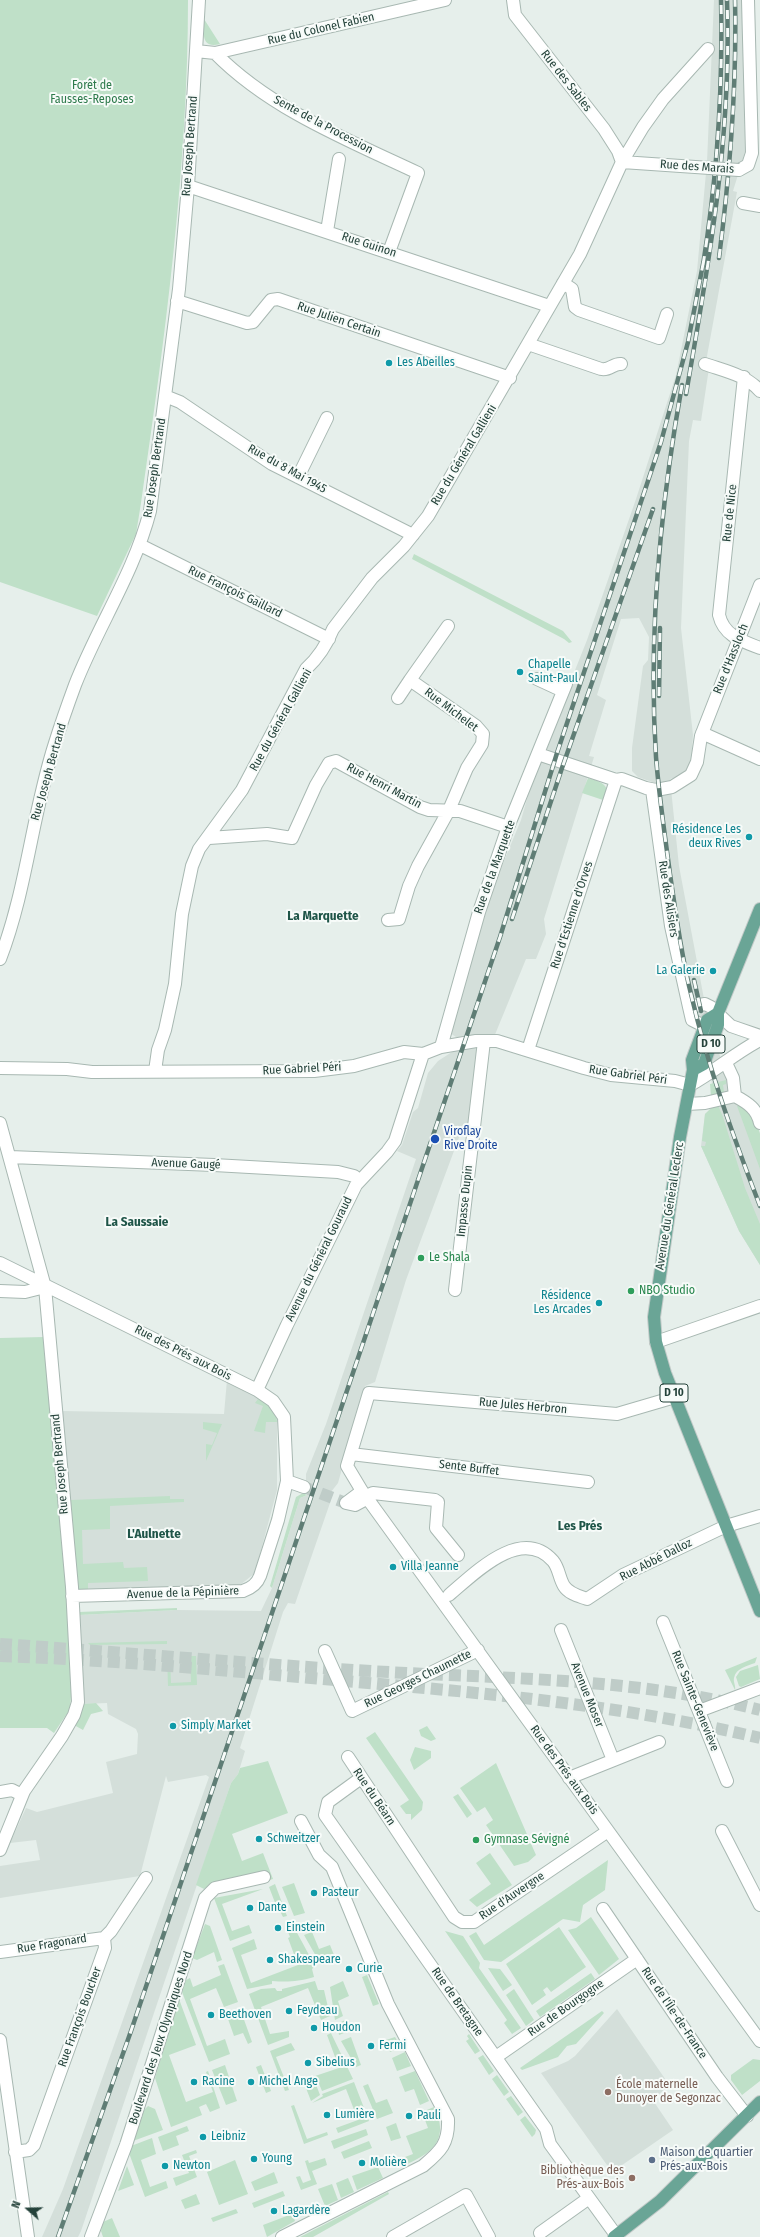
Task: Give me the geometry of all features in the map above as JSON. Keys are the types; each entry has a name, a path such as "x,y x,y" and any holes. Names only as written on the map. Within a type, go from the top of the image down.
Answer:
{"main road":[{"name":"Avenue du Général Leclerc","path":"694,1070 704,1064 718,1025 718,1012 760,909"},
{"name":"Avenue du Général Leclerc","path":"718,1012 707,1020 692,1060 694,1070 686,1104 654,1317 656,1342 665,1373 760,1611"},
{"path":"615,2236 660,2201 760,2102"}],"street":[{"name":"Rue Joseph Bertrand","path":"0,959 13,925 32,838 36,809 55,743 74,686 140,545 150,511 166,396 177,301 188,186 199,0"},
{"name":"Rue du Colonel Fabien","path":"196,51 215,53 445,0"},
{"name":"Rue des Sables","path":"513,0 515,15 604,129 618,151 622,162"},
{"name":"Rue des Marais","path":"622,162 739,170 748,165 751,160 755,75 748,0"},
{"name":"Rue du Général Gallieni","path":"155,1071 158,1050 166,1030 174,984 182,914 192,866 199,849 209,838 242,790 306,669 313,663 329,639 333,630 371,579 413,535 440,496 510,378 549,306 580,254 622,162 643,127 663,99 708,49"},
{"name":"Sente de la Procession","path":"215,53 240,75 294,112 418,173 389,252"},
{"path":"327,231 338,159"},
{"name":"Rue Guinon","path":"188,186 549,306"},
{"path":"743,202 760,206"},
{"path":"563,283 572,289 575,307 579,310 659,338 667,314"},
{"name":"Rue Julien Certain","path":"177,301 247,323 253,322 271,300 278,299 510,378"},
{"path":"528,344 601,369 610,369 618,363 621,364"},
{"path":"705,364 744,377 752,382 760,391"},
{"name":"Rue de Nice","path":"739,640 726,631 719,615 744,377"},
{"name":"Rue du 8 Mai 1945","path":"166,396 180,402 272,464 413,535"},
{"path":"298,477 327,418"},
{"name":"Rue François Gaillard","path":"140,545 329,639"},
{"name":"Rue d'Hassloch","path":"702,734 760,585"},
{"path":"398,698 448,626"},
{"path":"739,640 760,648"},
{"name":"Rue de la Marquette","path":"441,1046 476,922 508,827 565,688 538,679"},
{"name":"Rue Michelet","path":"410,680 476,726 483,734 482,744 467,768 449,810"},
{"path":"538,754 616,780 622,779 652,790 672,787 691,775 697,762 702,734 760,759"},
{"name":"Rue Henri Martin","path":"209,838 267,834 292,838 316,785 329,763 336,761 420,807 429,810 449,810 472,814 508,827"},
{"name":"Rue d'Estienne d'Orves","path":"528,1050 616,780"},
{"name":"Rue des Alisiers","path":"652,790 667,902 689,1007 692,1020 704,1026"},
{"path":"388,920 399,919 409,886 418,866 449,810"},
{"path":"689,1007 705,1004 718,1012 731,1026 760,1036"},
{"path":"690,1085 726,1063 743,1048 760,1040"},
{"name":"Rue Gabriel Péri","path":"0,1068 67,1069 92,1072 314,1071 354,1066 404,1052 423,1054 441,1046 484,1041 509,1044 611,1075 675,1081 690,1085"},
{"name":"Impasse Dupin","path":"455,1290 484,1041"},
{"name":"Avenue du Général Gouraud","path":"256,1390 286,1325 359,1180 388,1152 397,1138 423,1054"},
{"path":"726,1063 732,1078 735,1096"},
{"path":"686,1104 705,1103 735,1096 752,1107 758,1115 760,1123"},
{"name":"Rue Joseph Bertrand","path":"0,1123 45,1287 72,1596 78,1702 74,1715 62,1736 22,1795 0,1850"},
{"name":"Avenue Gaugé","path":"10,1157 214,1165 338,1172 354,1176 359,1180"},
{"name":"Rue des Prés aux Bois","path":"0,1264 45,1287 69,1296 256,1390 273,1401 284,1417 287,1481"},
{"path":"0,1291 25,1292 45,1287"},
{"path":"656,1342 760,1306"},
{"name":"Rue des Prés aux Bois","path":"369,1393 350,1454 348,1469 365,1495 760,2041"},
{"name":"Rue Jules Herbron","path":"369,1393 617,1414 675,1397"},
{"name":"Sente Buffet","path":"350,1454 588,1482"},
{"path":"287,1481 304,1487"},
{"name":"Avenue de la Pépinière","path":"72,1596 244,1591 251,1588 258,1582 270,1549 287,1481"},
{"path":"365,1495 373,1493 435,1500 438,1502 436,1528 458,1556"},
{"name":"Rue Abbé Dalloz","path":"449,1595 499,1556 522,1547 546,1555 554,1562 564,1586 572,1593 588,1599 623,1575 726,1526 760,1516"},
{"name":"Rue Sainte-Geneviève","path":"663,1622 726,1781"},
{"name":"Avenue Moser","path":"561,1630 613,1760"},
{"name":"Rue Georges Chaumette","path":"325,1651 352,1711 478,1650"},
{"path":"699,1711 760,1688"},
{"path":"569,1778 659,1742"},
{"name":"Rue du Béarn","path":"348,1758 400,1836"},
{"name":"Rue de Bretagne","path":"361,1778 328,1802 325,1815 546,2129 550,2144 615,2236"},
{"path":"0,1792 12,1790 22,1795"},
{"path":"282,2237 423,2166 437,2154 448,2132 448,2119 388,2004 332,1867 319,1855 300,1821"},
{"name":"Rue d'Auvergne","path":"400,1836 454,1917 459,1921 468,1923 474,1922 608,1831"},
{"path":"722,1831 760,1905"},
{"name":"Boulevard des Jeux Olympiques Nord","path":"91,2237 126,2145 205,1898 215,1888 264,1877"},
{"path":"104,1938 111,1931 146,1878"},
{"name":"Rue de l'Île-de-France","path":"603,1909 717,2077 747,2116"},
{"name":"Rue Fragonard","path":"0,1952 104,1938"},
{"name":"Rue François Boucher","path":"15,2152 29,2150 34,2145 105,1948 104,1938"},
{"name":"Rue de Bourgogne","path":"496,2058 637,1959"},
{"path":"0,2040 28,2237"},
{"path":"393,2237 466,2196 489,2237"},
{"path":"540,2233 589,2198"}],"shaded area":[{"path":"714,0 743,0 745,152 733,191 737,192 705,367 709,368 701,421 693,420 689,441 681,628 693,735 691,766 683,775 670,779 679,866 704,999 732,1099 750,1110 760,1134 760,1265 739,1231 701,1146 705,1114 717,1102 695,1019 668,889 655,783 638,777 632,771 632,748 643,666 648,660 649,637 639,618 621,619 597,695 606,700 589,756 594,757 544,919 546,934 536,959 526,959 494,1037 483,1037 472,1126 464,1124 406,1280 375,1382 365,1386 338,1483 331,1492 330,1503 295,1604 288,1603 283,1612 240,1748 245,1751 238,1774 231,1783 81,2231 78,2237 42,2237 63,2189 209,1777 206,1775 168,1782 166,1776 140,1876 0,1898 0,1866 40,1860 36,1840 10,1843 26,1808 37,1812 113,1793 106,1762 137,1754 138,1734 136,1729 108,1714 107,1703 84,1704 79,1615 177,1610 261,1611 272,1588 300,1498 307,1495 310,1485 306,1481 306,1474 326,1424 416,1159 397,1151 402,1145 413,1112 418,1108 428,1073 438,1061 455,1050 459,1039 450,1033 481,916 521,820 535,771 587,640 636,499 676,375 697,271 707,162"},
{"path":"227,1380 264,1399 276,1412 277,1490 255,1573 240,1585 88,1590 77,1588 62,1411 224,1414"},
{"name":"École maternelle Dunoyer de Segonzac","path":"617,2009 670,2086 652,2099 673,2130 612,2172 541,2073 568,2061 575,2056"}],"green space":[{"name":"Forêt de Fausses-Reposes","path":"0,0 188,0 184,126 174,252 141,503 136,534 97,616 0,582"},
{"path":"204,19 220,44 214,45 206,42 204,38"},
{"path":"414,554 563,631 572,642 569,643 412,559"},
{"path":"588,778 604,785 607,791 606,801 582,793"},
{"path":"726,1080 726,1084 723,1085 724,1092 711,1097 710,1084"},
{"path":"717,1103 723,1117 745,1188 760,1224 760,1265 739,1231 701,1146 705,1146 706,1142 702,1141 705,1114"},
{"path":"742,1105 756,1119 760,1134 760,1169 737,1106"},
{"path":"44,1337 56,1454 73,1672 70,1709 54,1733 47,1728 0,1728 0,1338"},
{"path":"258,1399 264,1399 276,1412 277,1422 266,1422 265,1433 254,1431 263,1406 255,1403"},
{"path":"203,1422 222,1424 206,1461 206,1444 212,1445 217,1433 203,1429"},
{"path":"303,1493 307,1495 300,1498 272,1588 270,1586 296,1497"},
{"path":"170,1496 170,1499 184,1499 184,1502 110,1506 110,1529 82,1530 83,1564 123,1562 124,1568 147,1567 148,1581 88,1583 88,1590 80,1590 77,1588 71,1500"},
{"path":"177,1608 177,1610 79,1615 79,1612"},
{"path":"167,1641 167,1644 90,1645 88,1643"},
{"path":"167,1654 170,1654 171,1683 191,1682 190,1656 196,1656 197,1685 168,1686"},
{"path":"757,1657 755,1663 742,1668 735,1675 735,1690 725,1670"},
{"path":"758,1665 760,1679 741,1687 739,1686 736,1677 740,1671"},
{"path":"96,1703 103,1711 91,1714 83,1730 74,1725 84,1704"},
{"path":"427,1726 436,1739 431,1741 421,1736 419,1730"},
{"path":"375,1732 423,1802 422,1810 411,1820 411,1814 406,1814 400,1806 409,1800 366,1738"},
{"path":"415,1747 431,1751 431,1758 414,1770 410,1760"},
{"path":"268,1761 288,1813 232,1834 242,1861 263,1853 273,1879 266,1881 211,1884 204,1889 196,1885 231,1783 238,1774 240,1768"},
{"path":"496,1763 536,1855 528,1862 514,1866 486,1825 493,1820 485,1807 477,1812 460,1788"},
{"path":"458,1794 472,1814 467,1818 453,1797"},
{"path":"490,1853 512,1885 477,1907 469,1900 491,1884 476,1863"},
{"path":"608,1860 605,1890 583,1905 580,1922 563,1919 501,1962 484,1960 469,1936 476,1932 484,1945"},
{"path":"294,1883 305,1913 294,1916 282,1887"},
{"path":"275,1884 287,1916 283,1917 281,1913 279,1913 269,1887"},
{"path":"263,1889 222,1904 232,1931 249,1925 252,1933 230,1941 214,1898"},
{"path":"591,1917 619,1959 599,1975 568,1930 576,1928"},
{"path":"205,1924 210,1926 222,1960 217,1962 214,1952 197,1960 192,1958"},
{"path":"559,1927 586,1967 551,1992 547,1987 543,1990 546,1995 532,2005 506,1964"},
{"path":"295,1929 315,1966 312,1969 314,1977 282,1982 272,1981 272,1984 247,1989 232,1948 254,1939 257,1949 241,1955 251,1983 298,1965 288,1938 290,1937 288,1932"},
{"path":"445,1931 463,1936 480,1963 479,1968 521,2028 512,2034 504,2023 507,2020"},
{"path":"312,1932 319,1949 330,1945 336,1960 321,1965 304,1935"},
{"path":"224,1964 238,2002 224,2007 216,1988 190,1999 207,2046 225,2039 230,2054 209,2062 182,1992 186,1980 190,1978 193,1987 221,1975 218,1966"},
{"path":"488,1968 500,1969 512,1985 503,1991"},
{"path":"591,1973 595,1979 540,2017 536,2011"},
{"path":"367,1975 379,2004 373,2006 362,1977"},
{"path":"315,1981 318,1990 324,1990 330,2016 321,2020 308,1988 261,2007 270,2034 289,2031 289,2037 268,2045 249,1994 261,1989 275,1988 277,1991 282,1991 282,1989"},
{"path":"343,1981 349,1996 338,2001 343,2016 335,2020 330,1987"},
{"path":"514,1989 534,2020 526,2026 506,1995"},
{"path":"179,1999 196,2045 169,2055 186,2102 213,2092 206,2072 208,2071 220,2108 210,2112 206,2104 199,2107 202,2115 171,2127 155,2078"},
{"path":"602,2011 604,2013 576,2044 567,2046 558,2057 522,2070 520,2068"},
{"path":"242,2014 252,2042 248,2044 243,2033 234,2036 228,2019"},
{"path":"345,2020 349,2031 339,2035 337,2024"},
{"path":"331,2033 353,2079 322,2091 317,2079 313,2081 303,2080 339,2068 327,2035"},
{"path":"469,2034 480,2051 475,2054 466,2041 469,2039 467,2036"},
{"path":"351,2037 361,2065 356,2067 341,2041"},
{"path":"395,2037 401,2047 390,2052 386,2040"},
{"path":"291,2043 295,2050 276,2057 289,2090 285,2091 270,2051"},
{"path":"405,2052 411,2066 397,2071 392,2058"},
{"path":"483,2055 494,2071 489,2075 478,2058"},
{"path":"753,2059 760,2060 760,2081 742,2095 731,2080 731,2075"},
{"path":"225,2065 237,2101 226,2105 212,2070"},
{"path":"261,2065 271,2091 266,2093 256,2067"},
{"path":"415,2071 429,2101 420,2105 414,2089 405,2092 399,2077"},
{"path":"497,2075 509,2092 504,2096 492,2079"},
{"path":"315,2082 320,2095 311,2101 304,2083"},
{"path":"354,2082 369,2121 338,2133 336,2128 358,2120 346,2089 312,2103 323,2096 322,2094"},
{"path":"368,2084 376,2103 387,2099 393,2113 377,2119 363,2086"},
{"path":"511,2096 523,2112 518,2116 506,2099"},
{"path":"294,2105 307,2139 327,2132 328,2135 304,2144 291,2106"},
{"path":"148,2106 155,2109 163,2130 133,2141 144,2110"},
{"path":"434,2107 440,2127 437,2142 432,2149 407,2164 405,2157 413,2154 406,2136 428,2128 422,2112"},
{"path":"525,2116 536,2130 532,2137 520,2120"},
{"path":"396,2123 401,2138 391,2141 386,2127"},
{"path":"187,2126 189,2131 176,2136 179,2145 163,2151 158,2137"},
{"path":"366,2129 368,2135 334,2149 331,2141"},
{"path":"152,2138 156,2154 141,2160 150,2187 166,2181 168,2188 145,2197 129,2153 131,2146"},
{"path":"369,2141 372,2148 344,2159 341,2152"},
{"path":"196,2150 197,2153 189,2156 197,2177 176,2186 173,2178 189,2173 182,2155"},
{"path":"325,2158 327,2165 312,2171 317,2184 301,2190 296,2177 300,2176 303,2183 311,2180 305,2161 308,2160 309,2163"},
{"path":"235,2160 248,2194 219,2205 207,2172"},
{"path":"127,2166 134,2185 118,2191"},
{"path":"378,2167 383,2178 357,2190 352,2176"},
{"path":"274,2172 278,2183 255,2191 251,2182"},
{"path":"348,2178 354,2192 341,2198 336,2183"},
{"path":"332,2184 338,2200 325,2206 318,2189"},
{"path":"283,2191 285,2196 254,2208 252,2203"},
{"path":"388,2192 389,2194 313,2237 300,2237"},
{"path":"196,2194 200,2204 185,2209 181,2200"},
{"path":"236,2209 238,2213 213,2222 211,2218"},
{"path":"292,2214 295,2221 267,2237 263,2225"},
{"path":"112,2218 120,2237 103,2237 101,2231 103,2222"}],"tunnel":[{"path":"304,1487 346,1503"},
{"path":"0,1644 305,1667 584,1682 672,1692 760,1710"},
{"path":"0,1656 172,1666 502,1696 657,1717 760,1738"}],"railway":[{"path":"703,265 712,199 718,133 721,67 721,0"},
{"path":"686,394 703,296 717,198 726,100 728,50 727,0"},
{"path":"719,258 734,97 735,0"},
{"path":"58,2237 131,2031 500,937 557,753 661,442 688,342 704,259"},
{"path":"682,385 668,477 658,570 654,663 654,710 657,772 670,874 687,979 713,1075 760,1206"},
{"path":"512,919 562,768 653,509"},
{"path":"659,696 660,628"},
{"path":"694,980 701,1011"}],"place":[{"name":"Les Abeilles","path":"389,363"},
{"name":"Chapelle Saint-Paul","path":"520,672"},
{"name":"Résidence Les deux Rives","path":"749,837"},
{"name":"La Galerie","path":"713,971"},
{"name":"Viroflay Rive Droite","path":"435,1139"},
{"name":"Le Shala","path":"421,1258"},
{"name":"NBO Studio","path":"631,1291"},
{"name":"Résidence Les Arcades","path":"599,1303"},
{"name":"Villa Jeanne","path":"393,1567"},
{"name":"Simply Market","path":"173,1726"},
{"name":"Schweitzer","path":"259,1839"},
{"name":"Gymnase Sévigné","path":"476,1840"},
{"name":"Pasteur","path":"314,1893"},
{"name":"Dante","path":"250,1908"},
{"name":"Einstein","path":"278,1928"},
{"name":"Shakespeare","path":"270,1960"},
{"name":"Curie","path":"349,1969"},
{"name":"Feydeau","path":"289,2011"},
{"name":"Beethoven","path":"211,2015"},
{"name":"Houdon","path":"314,2028"},
{"name":"Fermi","path":"371,2046"},
{"name":"Sibelius","path":"308,2063"},
{"name":"Racine","path":"194,2082"},
{"name":"Michel Ange","path":"251,2082"},
{"name":"École maternelle Dunoyer de Segonzac","path":"608,2092"},
{"name":"Lumière","path":"327,2115"},
{"name":"Pauli","path":"409,2116"},
{"name":"Leibniz","path":"203,2137"},
{"name":"Young","path":"254,2159"},
{"name":"Maison de quartier Prés-aux-Bois","path":"652,2160"},
{"name":"Molière","path":"362,2163"},
{"name":"Newton","path":"165,2166"},
{"name":"Bibliothèque des Prés-aux-Bois","path":"632,2178"},
{"name":"Lagardère","path":"274,2211"}],"district":[{"name":"La Marquette","path":"323,916"},
{"name":"La Saussaie","path":"137,1222"},
{"name":"Les Prés","path":"580,1526"},
{"name":"L'Aulnette","path":"154,1534"}]}
